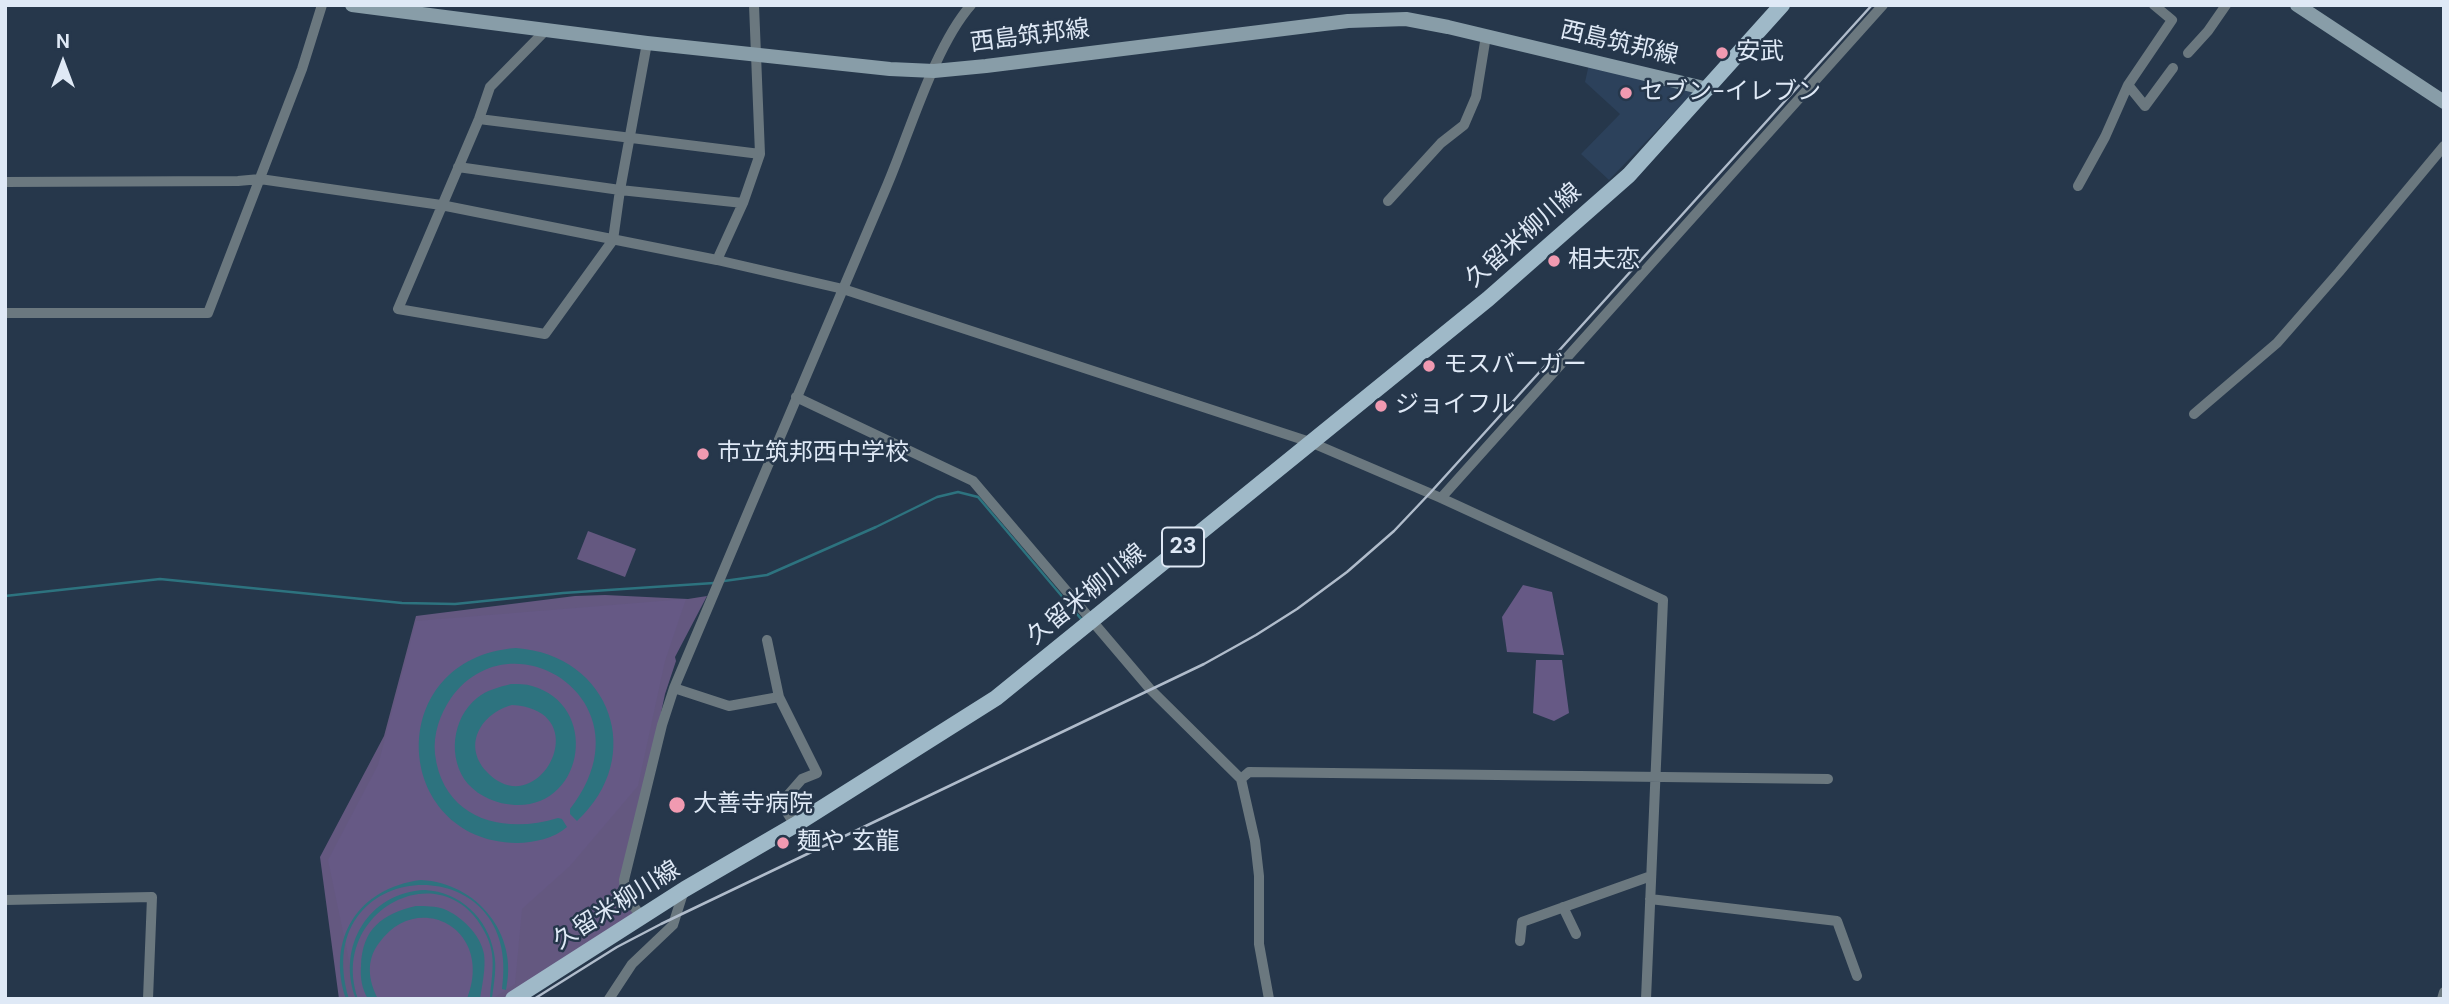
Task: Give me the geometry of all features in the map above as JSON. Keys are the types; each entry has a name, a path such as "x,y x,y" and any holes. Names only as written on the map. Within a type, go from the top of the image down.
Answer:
{"main road":[{"name":"西島筑邦線","path":"352,5 647,43 890,69 934,71 1352,20 1406,19 1708,89"},
{"name":"久留米柳川線","path":"513,999 685,889 795,825 996,698 1488,299 1629,175 1782,5"},
{"path":"2297,5 2444,102"}],"street":[{"path":"5,313 208,313 302,69 322,5"},
{"path":"717,260 743,203 760,154 754,5"},
{"path":"642,918 625,894 624,880 662,725 674,688 934,71 953,31 971,5"},
{"path":"1441,498 1883,5"},
{"path":"2078,186 2105,137 2128,85 2172,20 2154,5"},
{"path":"2188,53 2226,5"},
{"path":"546,30 490,87 398,309 544,334 613,240 647,43"},
{"path":"1388,201 1441,143 1464,125 1476,97 1486,36"},
{"path":"2128,85 2146,106 2173,68"},
{"path":"479,118 760,154"},
{"path":"2194,414 2277,343 2444,146"},
{"path":"458,167 620,190 743,203"},
{"path":"5,182 260,179 441,205 717,260 843,289 1310,442 1441,498 1663,600 1646,999"},
{"path":"796,397 973,481 1150,689 1241,779 1255,841 1259,876 1259,944 1269,999"},
{"path":"767,640 779,697 817,773 802,779 782,803 795,825"},
{"path":"674,688 729,706 779,697"},
{"path":"1241,779 1249,772 1828,779"},
{"path":"1520,941 1522,922 1651,876"},
{"path":"609,999 632,964 673,925 685,889"},
{"path":"5,900 152,897 148,999"},
{"path":"1650,899 1837,921 1857,976"},
{"path":"1563,907 1576,934"},
{"path":"2442,999 2444,992"}],"shaded area":[{"path":"1589,64 1692,88 1692,94 1609,180 1581,154 1620,114 1585,82"},
{"path":"588,531 636,549 625,577 577,559"},
{"path":"1523,585 1552,592 1564,655 1507,652 1502,617"},
{"path":"575,596 688,599 707,596 675,657 665,694 623,894 630,904 633,917 502,999 339,999 320,857 384,736 416,616"},
{"path":"686,599 665,661 638,786 570,866 522,909 515,984 492,999 357,999 328,860 378,765 416,621"},
{"path":"516,648 549,655 575,669 596,689 608,713 614,740 610,768 598,795 577,821 570,814 570,809 592,770 595,734 585,704 565,681 538,667 507,664 477,674 451,698 438,724 435,739 440,776 450,794 463,807 479,817 517,824 558,818 562,819 567,827 544,839 517,843 475,834 445,813 426,783 419,748 424,714 442,682 472,659"},
{"path":"1536,660 1562,660 1569,713 1554,721 1533,713"},
{"path":"507,685 530,685 554,697 568,713 575,733 575,754 569,774 557,790 539,802 515,805 489,799 468,784 457,763 455,739 462,716 481,695","holes":["512,705 538,712 552,725 556,743 551,761 540,776 524,785 505,784 486,771 479,761 476,750 479,731 492,715"]},
{"path":"421,880 441,883 460,891 476,901 489,915 500,931 506,950 506,990 502,989 500,942 481,909 452,890 418,885 384,894 358,916 344,951 349,999 346,999 340,956 344,937 352,920 364,905 380,894 399,885"},
{"path":"425,890 450,896 461,902 479,918 486,929 495,958 492,998 492,954 483,929 464,906 441,895 417,894 393,902 373,918 359,941 353,968 356,999 350,961 362,926 373,912 387,901 405,893"},
{"path":"416,906 444,909 457,916 475,933 484,954 480,999 467,999 473,974 470,953 461,936 448,924 431,918 413,919 395,927 379,943 370,963 372,985 378,999 368,999 361,979 365,942 376,925 384,919"}],"waterway":[{"path":"724,581 767,575 937,497 958,492 978,497 1082,620"},
{"path":"5,596 160,579 402,603 455,604 563,593 714,583"}],"railway":[{"path":"534,999 617,947 661,924 1204,664 1297,609 1347,572 1394,531 1430,493 1872,5"}],"place":[{"name":"安武","path":"1722,53"},
{"name":"セブン-イレブン","path":"1626,93"},
{"name":"相夫恋","path":"1554,261"},
{"name":"モスバーガー","path":"1429,366"},
{"name":"ジョイフル","path":"1381,406"},
{"name":"市立筑邦西中学校","path":"703,454"},
{"name":"大善寺病院","path":"677,805"},
{"name":"麺や 玄龍","path":"783,843"}]}
